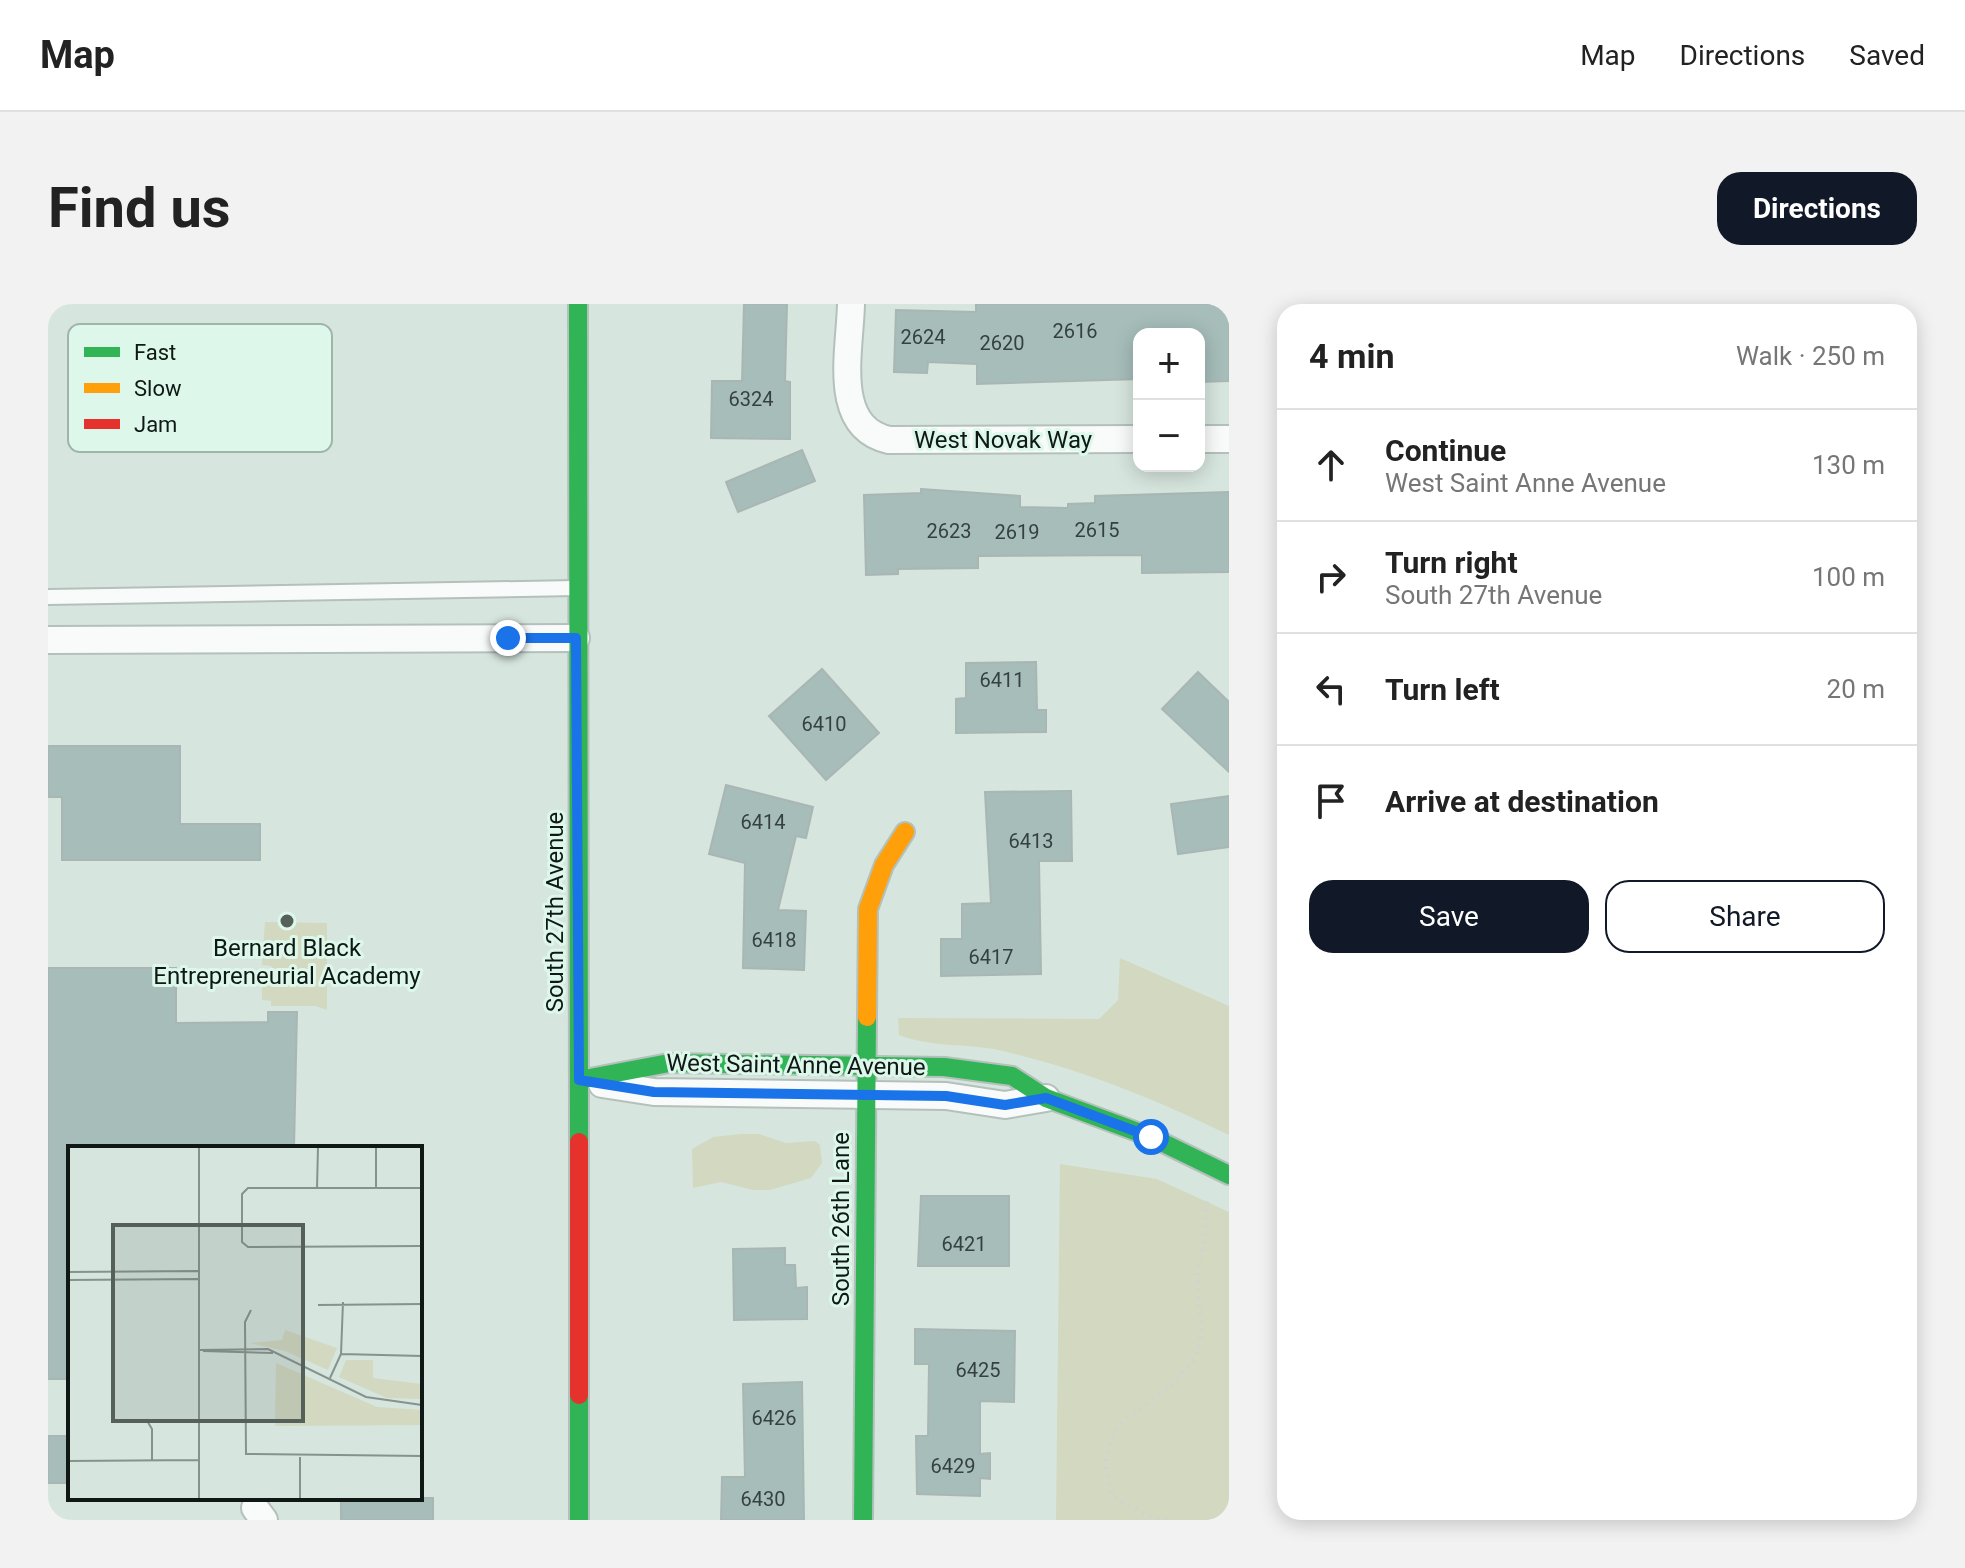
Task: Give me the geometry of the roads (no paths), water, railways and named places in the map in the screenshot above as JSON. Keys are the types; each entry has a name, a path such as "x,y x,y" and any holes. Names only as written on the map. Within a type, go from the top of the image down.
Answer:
{"street":[{"name":"South 27th Avenue","path":"578,304 579,1520"},
{"name":"West Novak Way","path":"851,304 849,408 867,434 889,440 1133,439"},
{"path":"1205,439 1229,439"},
{"path":"48,640 576,638"},
{"name":"South 26th Lane","path":"863,1520 868,909 884,865 905,832"},
{"name":"West Saint Anne Avenue","path":"579,1080 656,1063 944,1067 1012,1076 1046,1098 1137,1131 1229,1175"},
{"name":"West Saint Anne Avenue","path":"579,1080 654,1092 865,1093 946,1096 1005,1105 1046,1098"}],"lane":[{"path":"48,597 576,588"}],"place":[{"name":"Bernard Black Entrepreneurial Academy","path":"287,921"}]}
